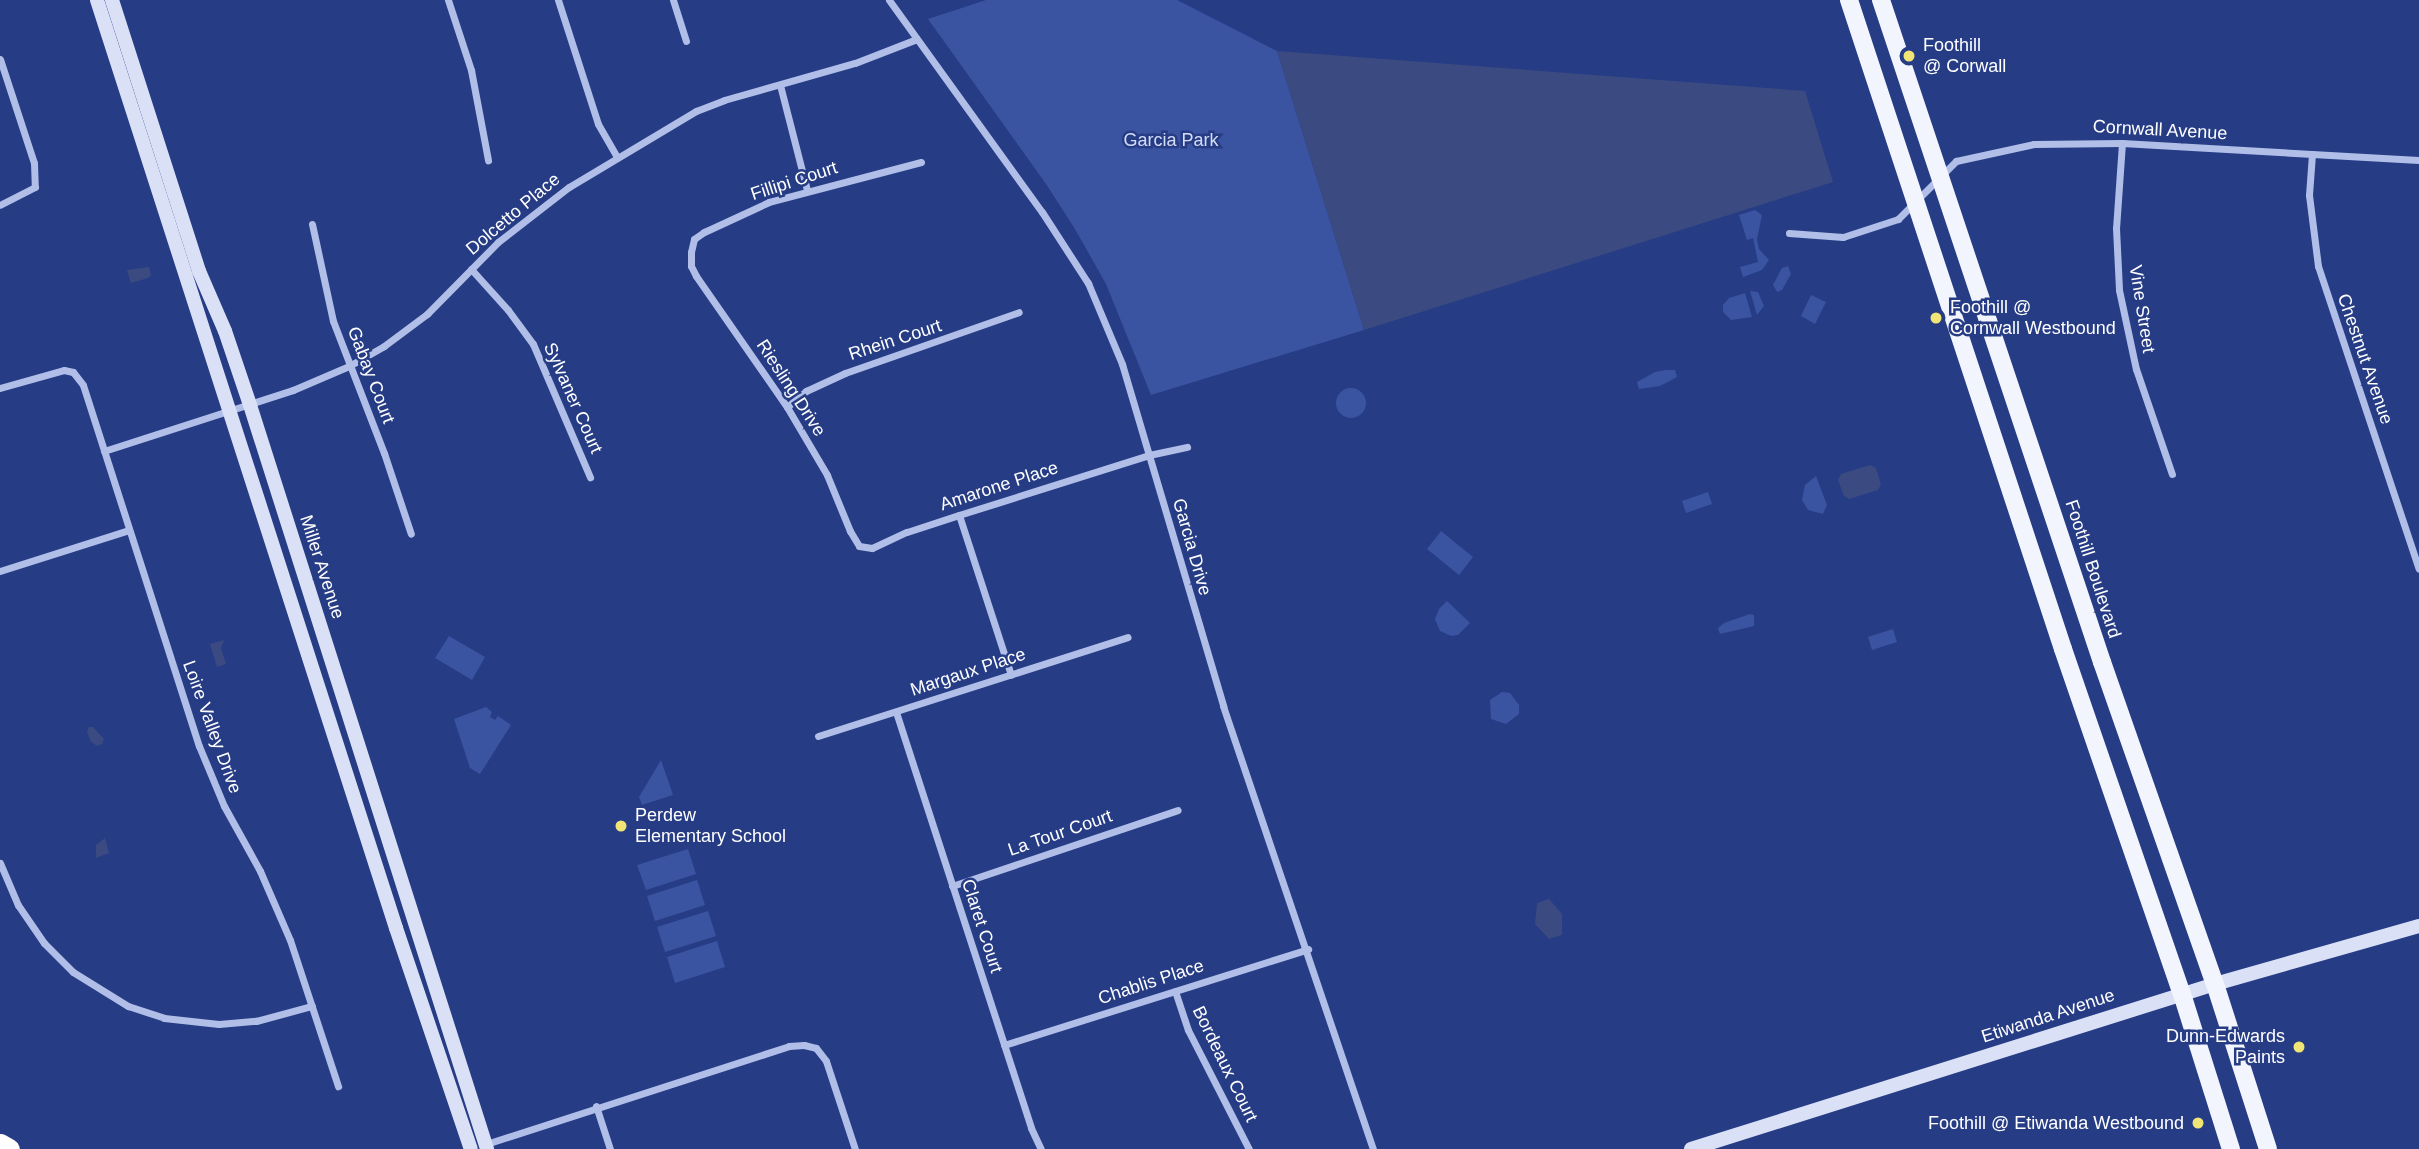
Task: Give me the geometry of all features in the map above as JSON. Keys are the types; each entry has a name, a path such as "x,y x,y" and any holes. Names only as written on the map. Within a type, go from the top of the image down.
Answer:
{"highway":[{"path":"0,1144 9,1149"}],"main road":[{"path":"97,0 396,928 479,1148"},
{"name":"Miller Avenue","path":"112,0 199,271 225,331 250,405 479,1148"},
{"path":"1849,0 1918,201 2063,649 2182,994 2231,1149"},
{"name":"Foothill Boulevard","path":"1881,0 2102,662 2215,984 2268,1149"},
{"name":"Etiwanda Avenue","path":"1691,1149 2182,994 2419,926"}],"street":[{"path":"449,0 469,62 488,160"},
{"path":"558,0 598,124 617,157"},
{"path":"673,0 686,41"},
{"name":"Garcia Drive","path":"889,0 1042,212 1088,283 1122,364 1223,706 1308,949 1373,1149"},
{"name":"Dolcetto Place","path":"104,451 250,405 315,382 349,366 407,330 498,242 569,187 696,111 855,63 917,38"},
{"path":"0,59 34,163 35,187 0,205"},
{"path":"780,85 807,190"},
{"name":"Cornwall Avenue","path":"1789,233 1843,237 1898,219 1956,161 2010,147 2067,142 2122,143 2419,160"},
{"name":"Vine Street","path":"2122,143 2116,228 2119,290 2136,369 2172,474"},
{"name":"Chestnut Avenue","path":"2312,154 2309,195 2318,266 2419,569"},
{"name":"Fillipi Court","path":"691,252 694,239 704,232 769,202 921,162"},
{"name":"Gabay Court","path":"312,224 327,298 411,534"},
{"name":"Riesling Drive","path":"691,252 696,276 787,407 827,475 849,531 859,546"},
{"name":"Sylvaner Court","path":"471,269 508,310 533,344 590,477"},
{"name":"Rhein Court","path":"787,407 806,391 845,373 1019,312"},
{"name":"Loire Valley Drive","path":"0,388 54,371 73,372 83,385 199,746 224,806 260,871 290,940 338,1086"},
{"name":"Amarone Place","path":"859,546 872,548 907,532 959,515 1149,455 1187,447"},
{"path":"959,515 1010,675"},
{"path":"0,571 129,530"},
{"name":"Margaux Place","path":"818,736 1128,637"},
{"name":"Claret Court","path":"896,712 1004,1045 1041,1149"},
{"name":"La Tour Court","path":"952,886 1178,810"},
{"path":"0,863 18,905 44,943 73,972 128,1006 164,1018 219,1024 256,1021 312,1006"},
{"name":"Chablis Place","path":"1004,1045 1308,949"},
{"name":"Bordeaux Court","path":"1175,991 1188,1030 1249,1149"},
{"path":"479,1148 596,1106 789,1046 804,1045 816,1048 826,1061 855,1149"},
{"path":"596,1106 610,1149"}],"green space":[{"name":"Garcia Park","path":"986,0 1177,0 1277,51 1364,330 1151,395 1106,284 1075,229 928,19"},
{"path":"1755,210 1762,215 1757,239 1759,249 1769,260 1762,270 1743,277 1740,267 1758,262 1753,238 1747,240 1739,215"},
{"path":"1788,266 1791,274 1782,290 1777,292 1773,285 1782,268"},
{"path":"1750,291 1758,292 1764,306 1757,315"},
{"path":"1745,293 1752,317 1731,320 1723,312 1723,305 1729,298"},
{"path":"1811,295 1826,302 1815,324 1801,316"},
{"path":"1675,370 1677,377 1660,386 1639,389 1637,382 1655,372"},
{"path":"1351,388 1361,393 1366,403 1361,413 1351,418 1341,413 1336,403 1341,393"},
{"path":"1816,476 1827,505 1823,514 1808,510 1802,500 1805,485"},
{"path":"1708,492 1712,504 1686,513 1682,501"},
{"path":"1441,531 1473,557 1459,575 1427,549"},
{"path":"1447,601 1470,623 1458,635 1451,636 1440,631 1435,619 1439,609"},
{"path":"1754,615 1754,626 1720,634 1718,628 1724,623"},
{"path":"1893,629 1897,642 1872,650 1868,637"},
{"path":"449,636 485,657 472,680 435,658"},
{"path":"1502,692 1510,693 1519,705 1519,714 1506,724 1491,719 1490,700"},
{"path":"486,707 492,712 490,717 495,720 498,716 511,725 480,774 470,768 454,719"},
{"path":"661,760 673,795 642,805 639,797"},
{"path":"688,849 696,874 646,890 637,865"},
{"path":"697,880 705,905 655,921 647,896"},
{"path":"708,911 716,936 665,952 657,927"},
{"path":"717,941 725,967 675,983 667,957"}],"shaded area":[{"path":"1277,51 1805,91 1833,182 1364,330"},
{"path":"149,267 151,275 148,278 131,283 127,270"},
{"path":"1870,465 1876,468 1881,484 1878,490 1849,499 1844,496 1838,480 1841,474"},
{"path":"224,640 221,648 226,664 217,667 210,644"},
{"path":"89,727 93,727 104,739 102,744 97,746 91,742 87,732"},
{"path":"105,838 109,853 96,858 96,845"},
{"path":"1549,899 1562,914 1562,935 1549,939 1535,924 1537,903"}],"place":[{"name":"Foothill @ Corwall","path":"1909,56"},
{"name":"Foothill @ Cornwall Westbound","path":"1936,318"},
{"name":"Perdew Elementary School","path":"621,826"},
{"name":"Dunn-Edwards Paints","path":"2299,1047"},
{"name":"Foothill @ Etiwanda Westbound","path":"2198,1123"}]}
